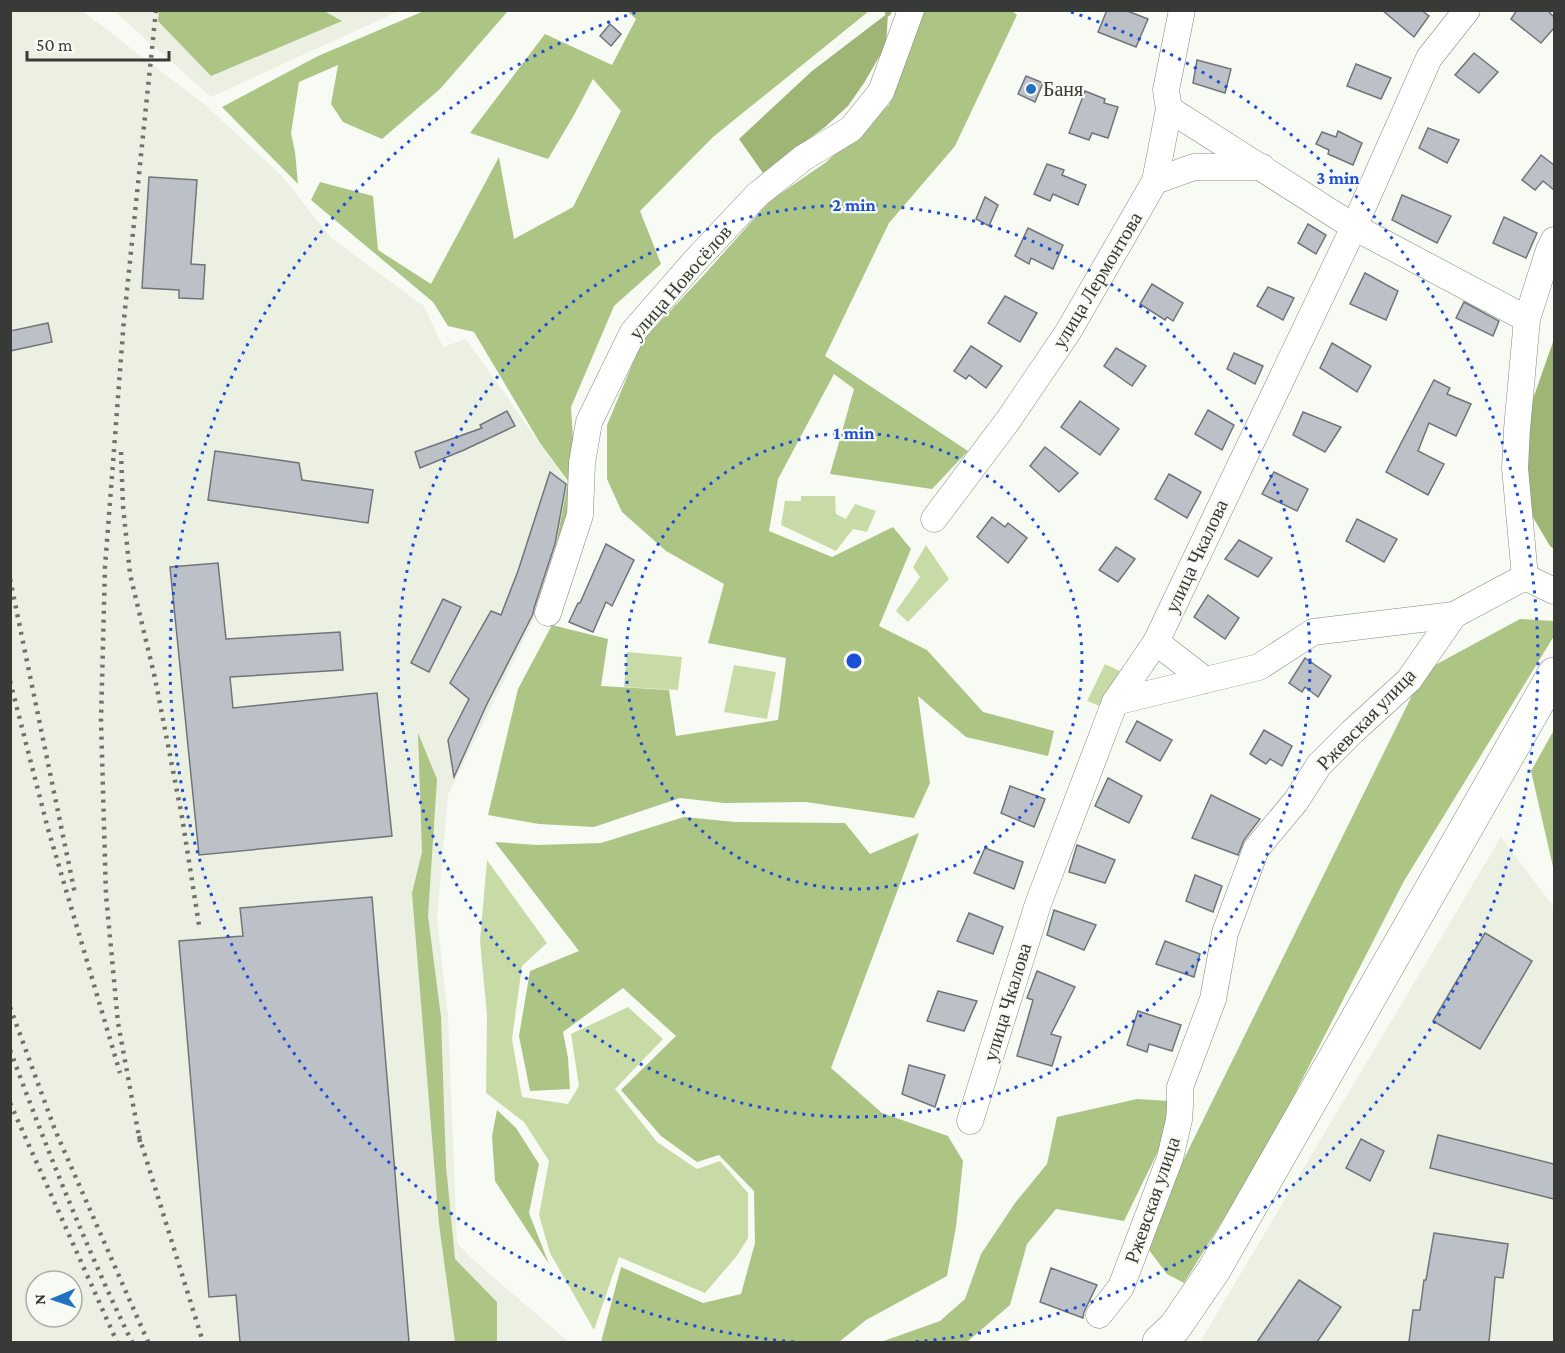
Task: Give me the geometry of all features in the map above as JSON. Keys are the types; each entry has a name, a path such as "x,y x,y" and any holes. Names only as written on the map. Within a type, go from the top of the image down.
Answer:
{"main road":[{"path":"1159,1342 1175,1327 1214,1270 1554,674"}],"street":[{"name":"улица Новосёлов","path":"548,613 580,515 582,463 589,422 633,332 757,195 803,158 851,129 881,92 911,10"},
{"name":"улица Лермонтова","path":"934,519 1009,419 1068,332 1155,181 1169,109 1166,90 1182,10"},
{"name":"улица Чкалова","path":"970,1121 1038,904 1115,702 1156,642 1354,227 1429,58 1467,10"},
{"path":"1169,109 1354,227 1527,319"},
{"path":"1155,181 1194,167 1262,167"},
{"path":"1554,240 1527,319 1515,468 1525,577 1554,591"},
{"name":"Ржевская улица","path":"1099,1316 1121,1287 1170,1158 1179,1120 1180,1087 1213,999 1226,933 1256,849 1296,801 1319,765 1409,680 1454,615 1525,577"},
{"path":"1115,702 1259,667 1313,632 1454,615"},
{"path":"1156,642 1205,680"}],"shaded area":[{"path":"10,11 82,11 203,103 282,176 331,238 424,306 443,347 466,339 567,482 548,590 448,795 437,918 448,1016 457,1243 472,1259 569,1342 11,1342"},
{"path":"114,11 399,11 211,97"},
{"path":"159,11 324,11 342,21 211,76 158,21"},
{"path":"424,11 508,11 440,89 382,139 343,122 331,104 338,65 299,82 291,133 298,184 222,107 318,56"},
{"path":"627,11 869,11 713,137 640,211 661,264 614,306 571,407 576,486 548,588 568,481 540,443 474,332 448,326 433,302 311,200 320,182 373,196 378,250 431,284 499,157 514,239 573,207 621,111 593,79 548,159 470,133 545,34 612,65 636,19"},
{"path":"922,11 1012,11 1017,15 955,146 889,223 825,356 968,451 932,489 830,474 854,389 834,374 778,479 769,531 832,557 893,527 911,549 879,626 927,650 983,712 1054,731 1048,756 966,737 918,696 930,783 914,818 806,802 724,803 680,798 594,827 539,824 488,815 518,689 552,625 608,639 601,686 669,690 676,736 778,720 786,658 708,643 724,584 666,551 622,512 607,479 607,425 642,341 771,200 825,163 889,105"},
{"path":"888,13 886,45 848,106 825,127 763,173 739,139 812,71"},
{"path":"1554,339 1554,549 1528,509 1527,416"},
{"path":"801,496 835,496 836,514 846,519 855,504 876,511 867,532 853,529 836,551 781,525 785,501 801,501"},
{"path":"926,545 949,579 908,622 896,611 920,577 913,567"},
{"path":"1520,619 1554,621 1554,636 1404,881 1265,1152 1184,1283 1167,1274 1143,1242 1424,671"},
{"path":"627,652 682,657 678,690 624,687"},
{"path":"1105,664 1122,672 1104,708 1087,701"},
{"path":"734,665 776,672 767,719 724,712"},
{"path":"1554,730 1554,871 1531,771"},
{"path":"418,733 437,779 428,916 441,1017 446,1166 455,1259 497,1302 497,1342 455,1342 439,1224 412,893 422,852"},
{"path":"684,817 735,822 845,823 870,854 919,833 831,1068 882,1113 948,1136 963,1161 956,1227 947,1276 866,1320 839,1342 601,1342 621,1267 703,1303 741,1294 755,1243 754,1191 719,1155 697,1162 661,1136 621,1090 676,1036 623,988 563,1032 570,1089 530,1091 519,1036 530,971 579,951 495,842 537,845 601,843"},
{"path":"1501,837 1554,907 1554,1342 1200,1342"},
{"path":"487,860 547,943 522,966 512,1039 522,1097 568,1104 579,1086 571,1034 628,1007 663,1039 615,1089 657,1142 697,1169 720,1161 748,1193 748,1238 736,1257 705,1293 619,1257 594,1330 550,1253 539,1215 549,1161 524,1122 486,1093 487,1015 480,941"},
{"path":"1137,1099 1169,1101 1165,1137 1124,1221 1056,1209 1027,1244 1010,1305 967,1342 881,1342 940,1321 965,1299 981,1254 1015,1203 1047,1164 1057,1117"},
{"path":"497,1110 516,1128 539,1164 529,1213 549,1264 495,1181 492,1136"}],"building":[{"path":"1107,10 1125,10 1148,19 1136,47 1098,32"},
{"path":"1382,10 1421,10 1429,16 1414,37"},
{"path":"1517,10 1547,10 1554,17 1554,28 1541,43 1511,19"},
{"path":"610,24 621,34 611,46 600,36"},
{"path":"1474,53 1498,72 1479,93 1455,75"},
{"path":"1197,60 1231,69 1225,93 1193,83"},
{"path":"1356,64 1391,78 1381,99 1347,86"},
{"name":"Баня","path":"1026,76 1043,83 1035,102 1018,94"},
{"path":"1085,91 1105,99 1104,103 1118,107 1108,138 1092,133 1089,140 1069,133"},
{"path":"1428,128 1459,140 1447,163 1419,148"},
{"path":"1338,131 1362,143 1353,165 1328,154 1329,150 1316,144 1322,132 1336,137"},
{"path":"1541,155 1554,165 1554,190 1543,181 1535,190 1522,180"},
{"path":"1047,164 1064,170 1062,175 1086,185 1078,205 1053,194 1050,201 1034,194"},
{"path":"149,177 197,180 191,264 205,265 203,299 179,298 179,290 142,288"},
{"path":"1402,195 1451,216 1437,243 1392,220"},
{"path":"985,197 998,205 989,226 976,219"},
{"path":"1504,217 1537,233 1526,258 1493,243"},
{"path":"1308,224 1326,235 1316,254 1298,243"},
{"path":"1028,228 1063,245 1053,269 1031,258 1029,264 1015,256"},
{"path":"1365,273 1398,291 1386,320 1350,304"},
{"path":"1152,284 1183,303 1173,321 1167,317 1165,320 1140,304"},
{"path":"1268,287 1294,298 1283,320 1257,306"},
{"path":"1005,296 1037,313 1020,342 988,323"},
{"path":"1464,302 1499,321 1493,336 1456,318"},
{"path":"48,323 52,342 10,351 10,331"},
{"path":"1332,343 1371,366 1357,392 1320,368"},
{"path":"971,346 1002,366 986,388 969,375 966,379 954,371"},
{"path":"1116,348 1146,366 1132,386 1104,366"},
{"path":"1234,353 1263,366 1255,384 1227,369"},
{"path":"1434,380 1450,388 1447,394 1471,404 1456,436 1429,423 1418,451 1444,464 1428,495 1386,472"},
{"path":"1080,401 1119,429 1100,455 1061,427"},
{"path":"1208,410 1234,425 1222,450 1195,434"},
{"path":"507,411 515,426 420,468 415,452 482,428 480,425"},
{"path":"1303,412 1341,427 1325,452 1293,435"},
{"path":"1045,447 1078,473 1059,492 1030,466"},
{"path":"215,451 299,463 302,480 373,490 368,523 208,500"},
{"path":"550,472 566,484 555,544 533,614 486,706 454,777 448,740 469,699 450,683 491,611 501,615 518,571"},
{"path":"1274,472 1308,489 1297,511 1262,494"},
{"path":"1169,474 1201,492 1187,518 1155,499"},
{"path":"992,517 1005,527 1008,523 1027,538 1008,563 977,537"},
{"path":"1357,519 1397,539 1384,562 1346,541"},
{"path":"1239,540 1272,558 1258,577 1225,559"},
{"path":"606,544 634,560 612,606 606,602 593,632 569,622"},
{"path":"1116,547 1135,559 1118,582 1099,570"},
{"path":"218,563 226,639 340,632 343,670 230,677 233,708 377,693 392,836 199,855 170,567"},
{"path":"1208,595 1239,618 1225,639 1194,617"},
{"path":"443,599 461,607 429,672 411,663"},
{"path":"1305,658 1331,676 1318,697 1305,687 1302,692 1289,683"},
{"path":"1137,721 1172,740 1160,761 1126,742"},
{"path":"1264,730 1292,746 1282,766 1270,759 1266,764 1250,754"},
{"path":"1108,778 1142,796 1129,823 1095,806"},
{"path":"1010,786 1045,799 1034,827 1001,813"},
{"path":"1211,795 1260,819 1244,840 1238,855 1192,838"},
{"path":"1077,845 1115,860 1105,883 1069,872"},
{"path":"985,848 1023,862 1014,889 974,873"},
{"path":"1195,875 1222,886 1213,912 1186,901"},
{"path":"372,897 409,1342 240,1342 236,1295 209,1297 179,941 243,936 240,908"},
{"path":"1054,910 1096,925 1084,950 1047,935"},
{"path":"969,913 1003,927 993,954 957,941"},
{"path":"1485,933 1532,961 1480,1049 1433,1021"},
{"path":"1165,941 1200,954 1194,977 1156,964"},
{"path":"1037,971 1075,987 1051,1034 1061,1037 1052,1066 1017,1056 1033,1000 1027,998"},
{"path":"938,991 977,1001 964,1031 927,1021"},
{"path":"1138,1011 1181,1025 1172,1051 1149,1044 1147,1052 1127,1045"},
{"path":"909,1065 945,1075 935,1107 902,1094"},
{"path":"1438,1135 1554,1164 1554,1199 1430,1168"},
{"path":"1361,1139 1384,1151 1370,1181 1346,1168"},
{"path":"1434,1233 1508,1244 1503,1278 1495,1277 1489,1342 1409,1342 1413,1310 1420,1310"},
{"path":"1051,1268 1097,1285 1083,1318 1040,1302"},
{"path":"1299,1280 1341,1307 1317,1342 1257,1342"}],"railway":[{"path":"140,1142 118,1023 106,895 101,720 105,567 124,319 156,10"},
{"path":"121,452 123,506 130,574 155,678 182,817 199,925"},
{"path":"10,579 75,894"},
{"path":"10,681 48,829 120,1073"},
{"path":"10,1007 55,1130 148,1342"},
{"path":"10,1050 68,1198 132,1342"},
{"path":"10,1103 117,1342"},
{"path":"139,1136 203,1342"}],"place":[{"name":"Баня","path":"1031,89"}]}
